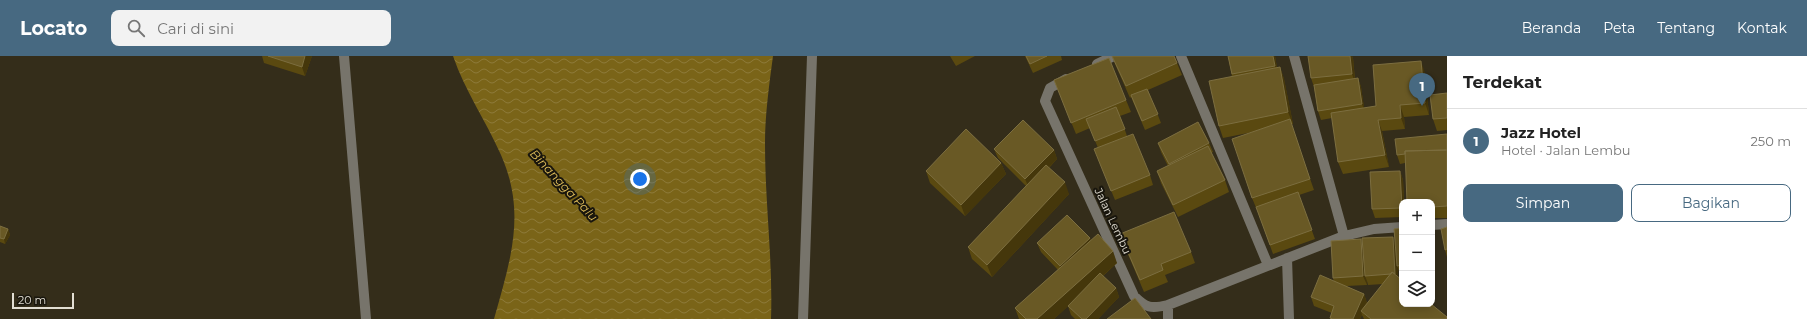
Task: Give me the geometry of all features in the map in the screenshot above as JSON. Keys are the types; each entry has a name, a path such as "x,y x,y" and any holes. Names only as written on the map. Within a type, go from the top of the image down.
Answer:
{"street":[{"path":"344,56 366,319"},
{"path":"803,319 812,56"},
{"path":"1090,66 1114,56"},
{"path":"1181,56 1268,265"},
{"path":"1294,56 1344,236"},
{"name":"Jalan Lembu","path":"1076,74 1050,88 1045,101 1134,296 1144,306 1155,308 1168,305 1344,236 1374,229 1399,226"},
{"path":"1435,225 1447,224"},
{"path":"1287,258 1289,319"},
{"path":"1168,305 1168,319"}],"water":[{"name":"Binangga Palu","path":"453,56 773,56 766,111 765,133 766,188 771,275 771,319 494,319 510,257 514,218 513,197 509,177 501,155 463,81"}],"building":[{"path":"268,56 305,56 302,67"},
{"path":"1026,56 1047,56 1030,64"},
{"path":"1112,56 1174,56 1177,63 1126,86"},
{"path":"1228,56 1273,56 1275,66 1232,74"},
{"path":"1308,56 1350,56 1352,74 1311,78"},
{"path":"1109,58 1126,100 1071,123 1054,80"},
{"path":"1421,61 1425,103 1400,105 1401,118 1378,120 1385,155 1338,162 1331,113 1376,106 1373,65"},
{"path":"1280,67 1288,112 1219,126 1209,81"},
{"path":"1358,78 1362,104 1318,111 1314,85"},
{"path":"1147,89 1158,114 1142,121 1131,95"},
{"path":"1447,93 1447,118 1433,119 1430,95"},
{"path":"1116,107 1125,129 1095,141 1086,119"},
{"path":"1290,119 1310,179 1252,198 1232,139"},
{"path":"1023,120 1054,150 1025,179 994,149"},
{"path":"1198,122 1209,143 1169,164 1158,143"},
{"path":"966,129 1001,163 961,205 926,171"},
{"path":"1133,134 1150,175 1111,191 1094,149"},
{"path":"1447,134 1447,150 1405,151 1405,154 1397,155 1395,139"},
{"path":"1208,146 1225,180 1173,205 1157,171"},
{"path":"1447,150 1447,206 1435,207 1435,199 1407,199 1405,151"},
{"path":"1046,165 1065,182 987,265 968,247"},
{"path":"1400,171 1402,199 1399,199 1399,208 1372,209 1370,172"},
{"path":"1298,192 1312,230 1270,245 1256,207"},
{"path":"1174,212 1191,252 1161,264 1163,270 1140,280 1120,234"},
{"path":"1067,215 1090,238 1060,266 1037,243"},
{"path":"0,226 8,229 4,239 0,238"},
{"path":"1447,227 1447,249 1445,250 1441,229"},
{"path":"1399,228 1399,266 1397,266 1394,229"},
{"path":"1098,234 1113,251 1037,319 1026,319 1015,308"},
{"path":"1393,237 1395,274 1392,272 1391,274 1365,276 1362,238"},
{"path":"1361,239 1363,276 1333,278 1331,241"},
{"path":"1392,272 1399,278 1399,307 1435,307 1447,317 1447,319 1371,319 1361,311"},
{"path":"1100,273 1116,288 1086,319 1082,319 1068,306"},
{"path":"1320,275 1364,294 1353,319 1330,318 1334,306 1311,297"},
{"path":"1135,298 1151,319 1107,319"}],"place":[{"name":"Jazz Hotel","path":"1422,106"}]}
